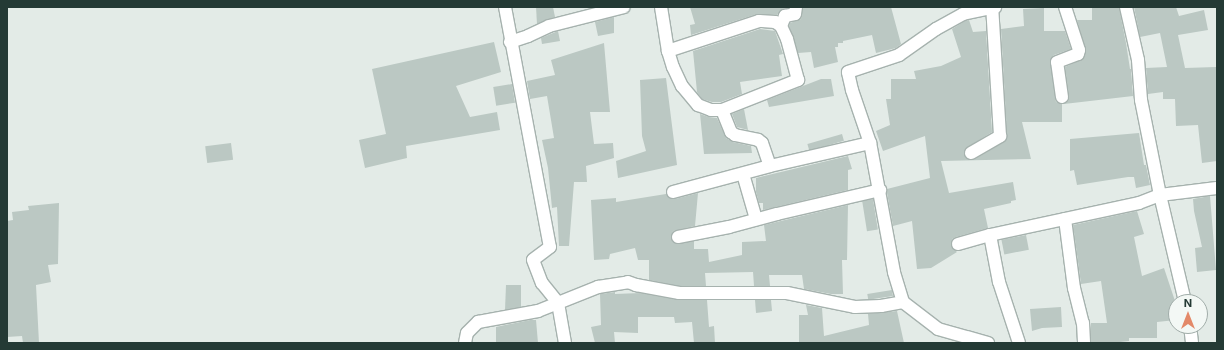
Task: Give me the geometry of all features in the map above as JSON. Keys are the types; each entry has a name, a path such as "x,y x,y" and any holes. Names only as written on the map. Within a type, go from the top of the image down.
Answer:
{"street":[{"path":"505,7 510,42 550,247 532,260 542,284 558,303 566,343"},
{"path":"510,42 528,36 549,26 624,7"},
{"path":"661,7 668,51 682,86 698,105 711,110 722,110 798,80 787,39 781,26 775,22 759,21 668,51"},
{"path":"781,26 785,16 795,14 796,7"},
{"path":"971,152 1000,136 993,7 963,14 899,55 848,72 852,90 870,143 880,190 894,272 903,302 938,329 988,343"},
{"path":"1062,97 1057,63 1078,54 1079,50 1065,7"},
{"path":"1126,7 1138,60 1141,100 1182,294"},
{"path":"722,110 731,132 735,135 758,140 762,143 770,166"},
{"path":"673,192 770,166 870,143"},
{"path":"743,174 756,219"},
{"path":"958,244 990,235 1139,203 1160,195 1217,188"},
{"path":"678,237 729,227 756,219 880,190"},
{"path":"1065,219 1074,288 1083,323 1084,343"},
{"path":"990,235 999,282 1019,343"},
{"path":"465,343 467,333 478,322 538,311 598,287 628,282 636,286 679,293 788,293 855,307 881,306 903,302"}],"building":[{"path":"536,7 553,7 555,17 537,24"},
{"path":"690,7 788,7 781,10 777,15 757,14 691,35 690,25 695,24"},
{"path":"803,7 891,7 901,44 896,48 876,53 872,35 843,41 843,43 838,43 838,47 835,47 838,62 814,68 811,52 798,53 789,26 790,23 801,19"},
{"path":"1092,7 1119,7 1131,69 1133,96 1064,104 1069,100 1065,67 1083,59 1086,52 1077,20 1092,20"},
{"path":"1134,7 1176,7 1179,16 1204,10 1208,30 1178,35 1185,68 1216,67 1217,161 1202,163 1198,125 1176,126 1175,99 1163,99 1163,92 1148,94 1146,68 1167,67 1160,33 1140,37"},
{"path":"1044,8 1044,31 1065,31 1071,49 1054,55 1050,60 1056,102 1062,104 1062,122 1022,122 1031,159 941,161 949,193 1013,182 1016,200 1011,201 1011,203 984,209 988,228 952,239 951,246 957,252 931,268 917,269 912,221 893,226 887,189 930,178 925,136 883,151 876,131 890,125 886,99 891,99 891,79 916,79 914,71 941,66 961,57 952,29 965,21 969,20 973,32 986,31 992,132 965,149 965,157 971,160 975,159 1004,142 1007,136 1001,29 1024,26 1023,9"},
{"path":"614,17 614,33 598,36 595,22"},
{"path":"760,29 775,31 783,54 779,55 782,76 740,82 742,94 721,102 712,102 702,99 697,92 693,51"},
{"path":"558,31 560,41 542,44 541,38"},
{"path":"494,42 501,72 456,86 470,117 497,112 500,130 406,146 407,158 365,168 359,140 386,134 372,69"},
{"path":"604,43 610,112 590,112 594,144 613,143 614,158 586,166 587,182 574,182 569,246 559,246 557,207 552,208 548,168 542,140 554,138 547,96 530,99 527,81 555,75 551,60"},
{"path":"666,78 677,165 618,178 616,161 646,151 642,136 640,80"},
{"path":"821,79 831,79 834,96 769,107 767,100"},
{"path":"512,84 515,103 496,106 493,87"},
{"path":"744,109 748,130 737,127 732,114"},
{"path":"700,114 717,118 726,138 733,142 751,146 752,153 704,154"},
{"path":"1139,133 1144,165 1146,165 1150,185 1136,188 1134,177 1128,177 1077,185 1074,170 1070,171 1070,139"},
{"path":"842,134 844,141 809,151 807,144"},
{"path":"231,143 233,160 207,163 205,146"},
{"path":"848,156 852,169 848,170 848,190 763,210 763,203 759,203 756,192 756,178"},
{"path":"698,193 695,226 673,231 671,238 676,244 694,241 694,249 708,249 709,262 742,255 742,242 766,241 764,225 848,205 847,260 842,260 843,294 831,294 804,289 802,275 769,275 770,286 754,286 753,272 705,273 706,286 680,286 649,280 649,260 638,260 635,248 610,254 609,259 594,260 591,200 616,198 616,202 666,194 671,199 675,199"},
{"path":"1210,196 1216,270 1197,272 1195,248 1202,247 1194,211 1193,199"},
{"path":"873,199 878,230 867,231 862,201"},
{"path":"59,203 58,264 48,265 51,282 36,285 39,343 23,343 22,336 7,337 7,221 13,220 12,212 29,210 28,206"},
{"path":"1137,211 1144,234 1134,237 1142,276 1164,268 1173,294 1168,294 1168,321 1157,322 1157,338 1129,338 1129,341 1091,343 1091,323 1107,323 1101,281 1081,284 1073,225"},
{"path":"1026,235 1029,250 1004,254 1001,240"},
{"path":"506,285 521,285 521,307 505,310"},
{"path":"892,290 893,296 868,300 867,294"},
{"path":"615,292 615,294 640,293 678,300 707,300 709,327 714,326 715,343 694,343 692,322 675,323 674,317 638,317 638,333 614,332 615,343 595,343 591,327 601,325 600,294"},
{"path":"755,300 771,300 772,311 756,313"},
{"path":"806,305 822,308 824,336 869,325 868,314 897,311 904,343 799,343 799,315 808,315"},
{"path":"1061,307 1062,327 1042,328 1032,331 1030,309"},
{"path":"536,320 538,343 496,343 496,327"}]}
